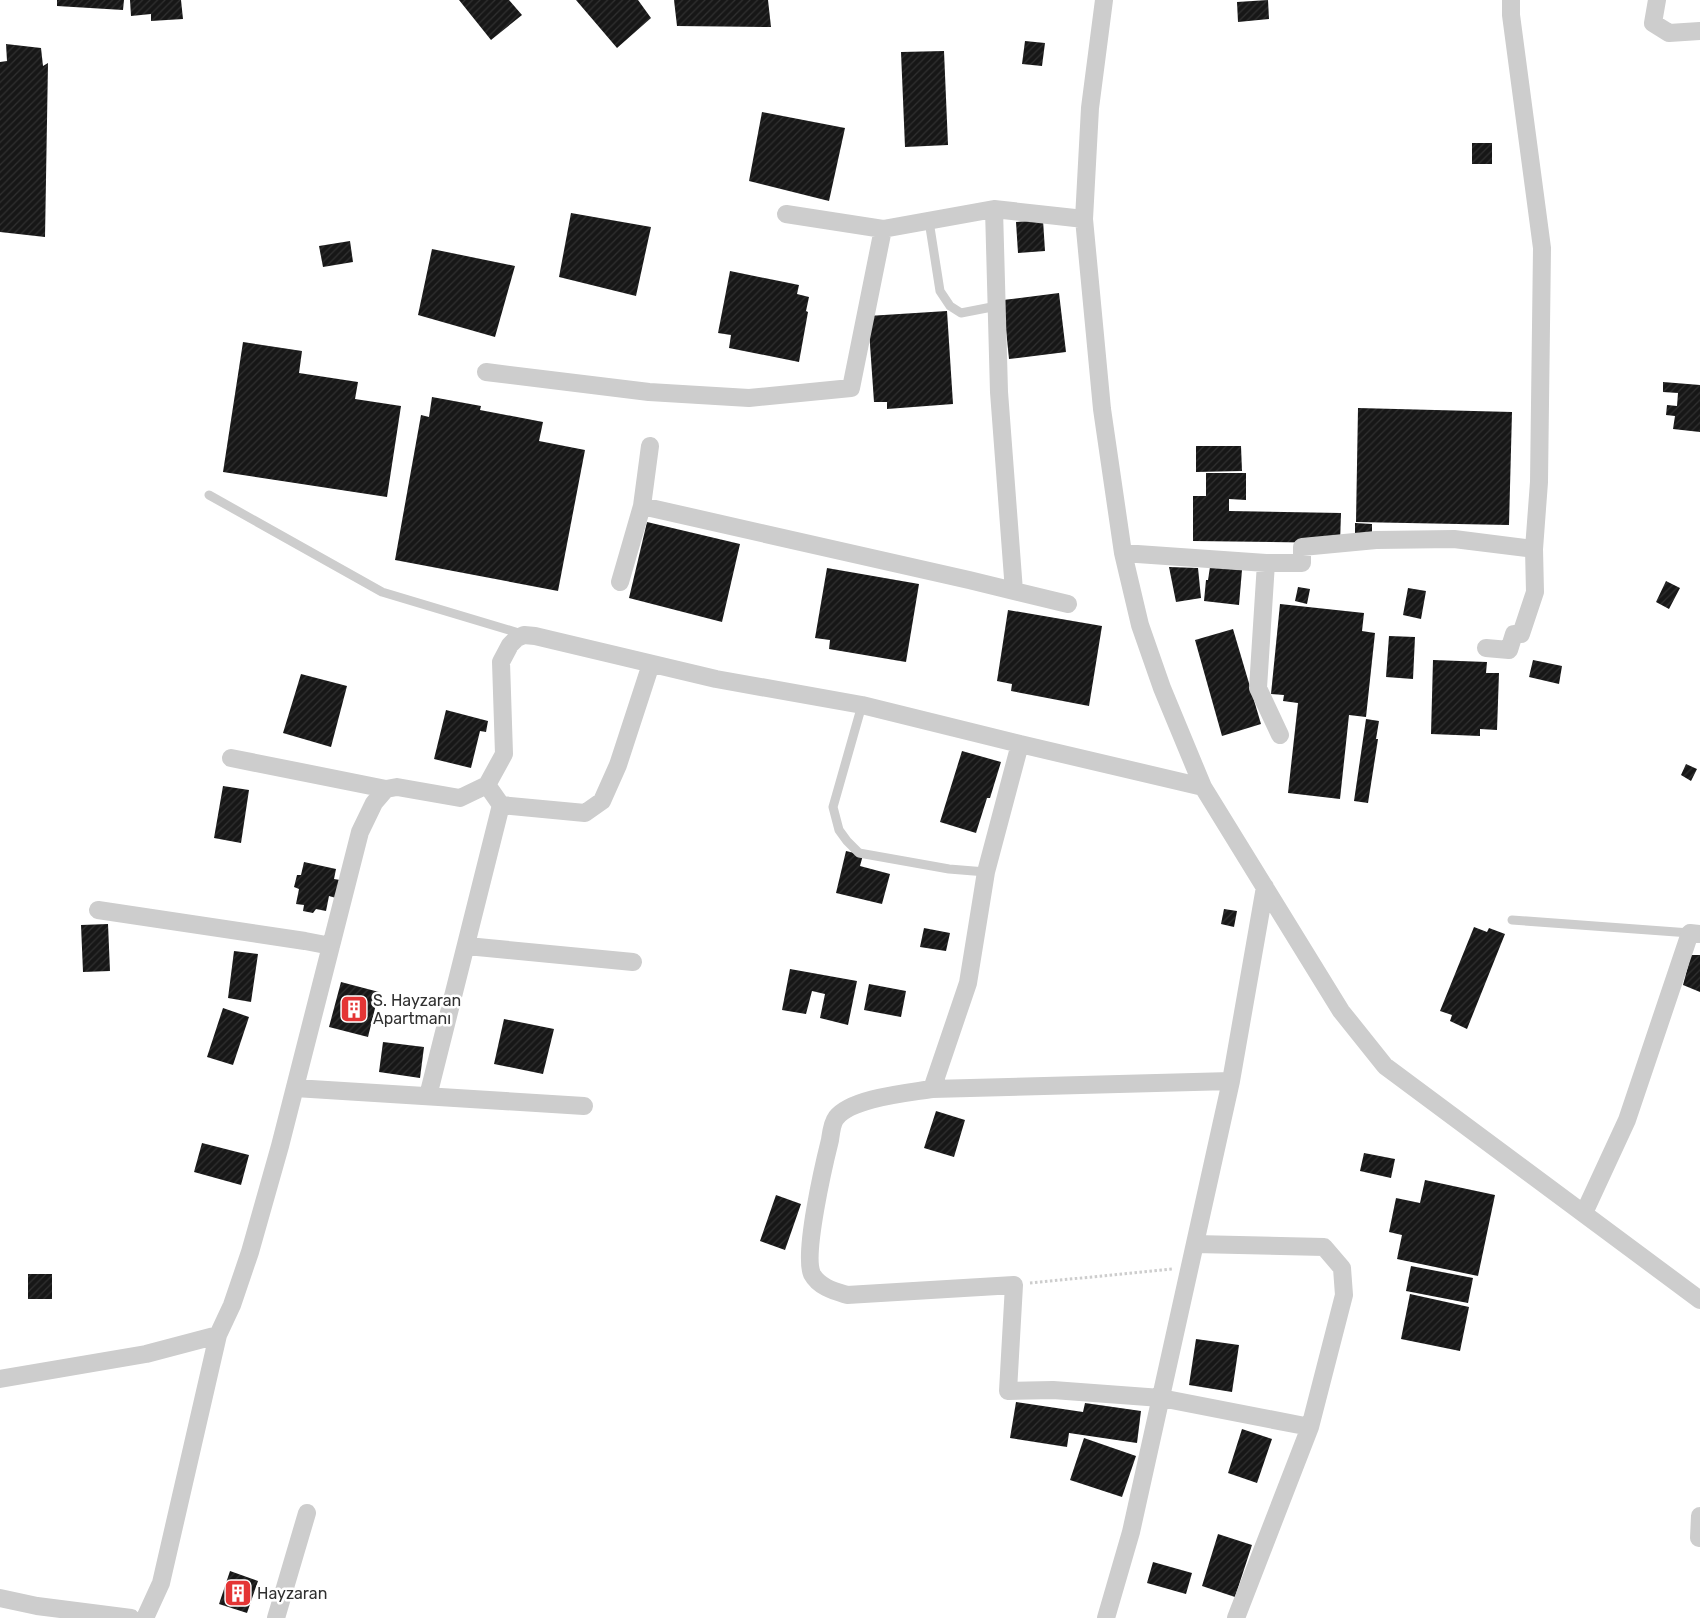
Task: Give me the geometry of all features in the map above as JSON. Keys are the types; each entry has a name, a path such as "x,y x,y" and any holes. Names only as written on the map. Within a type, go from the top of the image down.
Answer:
{"street":[{"path":"1104,0 1090,108 1084,219 1102,409 1123,553 1140,625 1162,688 1203,787 1341,1011 1385,1066 1700,1300"},
{"path":"1486,648 1509,650 1514,634 1521,634 1535,592 1534,549 1539,482 1542,248 1511,15 1511,0"},
{"path":"1657,0 1653,23 1669,33 1700,31"},
{"path":"786,214 883,229 994,209 1084,219"},
{"path":"994,209 1000,392 1014,591"},
{"path":"486,372 649,392 749,398 850,388 883,229"},
{"path":"620,582 642,506 650,446"},
{"path":"642,506 1068,604"},
{"path":"1123,553 1266,563 1302,563 1302,547 1376,540 1454,539 1534,549"},
{"path":"1266,563 1258,688 1280,735"},
{"path":"231,758 386,790 397,787 460,798 487,785 504,754 501,662 510,645 517,638 524,635 716,679 862,705 1203,787"},
{"path":"501,805 586,813 602,801 618,765 651,664"},
{"path":"932,1089 968,983 986,872 1020,744"},
{"path":"428,1096 501,805 487,785"},
{"path":"145,1618 161,1583 218,1336 232,1305 250,1252 295,1088 360,832 374,803 386,790"},
{"path":"1106,1618 1131,1532 1231,1081 1265,887"},
{"path":"98,910 331,946"},
{"path":"1584,1214 1627,1120 1695,934"},
{"path":"466,946 633,962"},
{"path":"1231,1081 932,1089 886,1096 847,1108 835,1119 825,1158 815,1212 810,1261 812,1274 823,1286 847,1295 1014,1285 1008,1391 1053,1390 1161,1398 1310,1427"},
{"path":"295,1088 584,1106"},
{"path":"1195,1244 1324,1247 1342,1268 1344,1295 1310,1427 1236,1618"},
{"path":"0,1380 146,1354 218,1336"},
{"path":"276,1618 308,1513"},
{"path":"1699,1538 1700,1516"},
{"path":"0,1598 36,1606 131,1618"}],"lane":[{"path":"929,221 940,291 950,306 961,312 997,306"},
{"path":"209,495 382,592 524,635"},
{"path":"862,705 833,807 839,830 847,841 859,852 948,869 986,872"},
{"path":"1512,920 1695,934"}],"path":[{"path":"1014,1285 1190,1267"}],"building":[{"path":"57,0 124,0 123,10 57,6"},
{"path":"130,0 181,0 183,19 151,21 151,14 131,16"},
{"path":"459,0 509,0 522,15 491,40"},
{"path":"576,0 638,0 651,18 617,48"},
{"path":"674,0 768,0 771,27 677,26"},
{"path":"1268,0 1269,19 1238,22 1237,2"},
{"path":"1025,41 1045,43 1042,66 1022,64"},
{"path":"6,44 41,48 43,66 48,63 45,237 0,232 0,62 7,61"},
{"path":"944,51 948,145 905,147 901,52"},
{"path":"762,112 845,128 829,201 749,181"},
{"path":"1472,143 1492,143 1492,164 1472,164"},
{"path":"571,213 651,227 636,296 559,277"},
{"path":"1043,220 1045,251 1018,253 1016,222"},
{"path":"350,241 353,262 323,267 319,246"},
{"path":"432,249 515,266 495,337 418,315"},
{"path":"730,271 799,285 797,294 809,297 799,362 729,348 731,335 718,333"},
{"path":"1059,293 1066,352 1009,359 1003,300"},
{"path":"947,311 953,404 887,409 887,402 874,402 868,316"},
{"path":"243,342 302,351 299,373 358,382 355,399 401,406 387,497 223,472"},
{"path":"1663,382 1700,385 1700,432 1673,429 1675,416 1666,415 1667,405 1677,406 1678,393 1663,392"},
{"path":"432,397 481,406 480,410 543,422 539,441 585,450 558,591 395,560 421,415 429,417"},
{"path":"1358,408 1512,412 1509,525 1356,522"},
{"path":"1196,446 1241,446 1242,471 1196,472"},
{"path":"1206,473 1246,473 1246,500 1229,499 1229,511 1341,513 1340,543 1193,541 1193,496 1206,496"},
{"path":"647,522 740,544 722,622 629,598"},
{"path":"1355,523 1372,524 1372,535 1355,534"},
{"path":"1169,567 1198,568 1201,598 1176,602"},
{"path":"1210,567 1242,570 1239,605 1204,601 1206,580 1208,580"},
{"path":"827,568 919,584 906,662 829,649 830,640 815,638"},
{"path":"1666,581 1680,588 1669,609 1656,602"},
{"path":"1298,587 1310,589 1307,604 1295,601"},
{"path":"1408,588 1426,591 1421,619 1403,615"},
{"path":"1280,604 1364,613 1362,631 1375,633 1366,717 1349,715 1340,799 1288,793 1298,703 1283,701 1284,695 1271,694"},
{"path":"1008,610 1102,626 1089,706 1011,691 1012,684 997,681"},
{"path":"1233,629 1261,724 1222,736 1195,640"},
{"path":"1389,636 1415,637 1413,679 1386,677"},
{"path":"1433,660 1487,662 1486,673 1499,673 1497,730 1480,729 1480,736 1431,734"},
{"path":"1533,660 1562,666 1559,684 1529,677"},
{"path":"301,674 347,686 331,747 283,733"},
{"path":"446,710 488,721 486,732 480,731 471,768 434,759"},
{"path":"1366,719 1379,721 1368,803 1354,801"},
{"path":"962,751 1001,762 990,798 987,798 976,833 940,822"},
{"path":"1686,764 1697,769 1691,781 1681,775"},
{"path":"223,786 249,790 241,843 214,838"},
{"path":"846,851 863,855 860,866 890,874 882,904 836,893"},
{"path":"304,862 336,869 334,879 340,880 336,898 329,896 326,911 316,909 313,913 303,911 304,905 296,904 299,889 294,887 297,875 301,875"},
{"path":"1224,909 1237,911 1234,927 1221,924"},
{"path":"108,924 110,971 83,972 81,925"},
{"path":"1474,927 1487,932 1489,928 1505,934 1467,1029 1450,1021 1452,1015 1440,1011"},
{"path":"924,928 950,933 946,951 920,947"},
{"path":"234,951 258,954 251,1002 228,998"},
{"path":"1691,955 1700,955 1700,992 1683,985"},
{"path":"790,969 857,981 848,1025 820,1018 825,994 812,991 806,1014 782,1010"},
{"name":"S. Hayzaran Apartmanı","path":"341,982 379,992 368,1037 329,1027"},
{"path":"869,984 906,991 901,1017 864,1010"},
{"path":"223,1008 249,1017 233,1065 207,1057"},
{"path":"504,1019 554,1029 543,1074 494,1064"},
{"path":"383,1042 424,1047 420,1078 379,1072"},
{"path":"936,1111 965,1120 954,1157 924,1148"},
{"path":"202,1143 249,1155 241,1185 194,1172"},
{"path":"1364,1153 1395,1159 1391,1178 1360,1171"},
{"path":"1425,1180 1495,1195 1478,1276 1397,1259 1402,1235 1389,1232 1396,1198 1420,1203"},
{"path":"776,1195 801,1204 785,1250 760,1241"},
{"path":"1411,1266 1473,1278 1468,1303 1406,1291"},
{"path":"28,1274 52,1274 52,1299 28,1299"},
{"path":"1410,1294 1469,1307 1460,1351 1401,1339"},
{"path":"1196,1339 1239,1345 1232,1392 1189,1385"},
{"path":"1016,1402 1083,1412 1085,1403 1141,1411 1137,1443 1069,1433 1067,1447 1010,1438"},
{"path":"1242,1429 1272,1439 1257,1483 1228,1473"},
{"path":"1084,1438 1136,1456 1122,1497 1070,1480"},
{"path":"1218,1534 1252,1545 1235,1597 1202,1586"},
{"path":"1153,1562 1192,1573 1186,1594 1147,1583"},
{"name":"Hayzaran","path":"230,1571 258,1581 247,1613 219,1604"}],"place":[{"name":"S. Hayzaran Apartmanı","path":"354,1009"},
{"name":"Hayzaran","path":"238,1593"}]}
